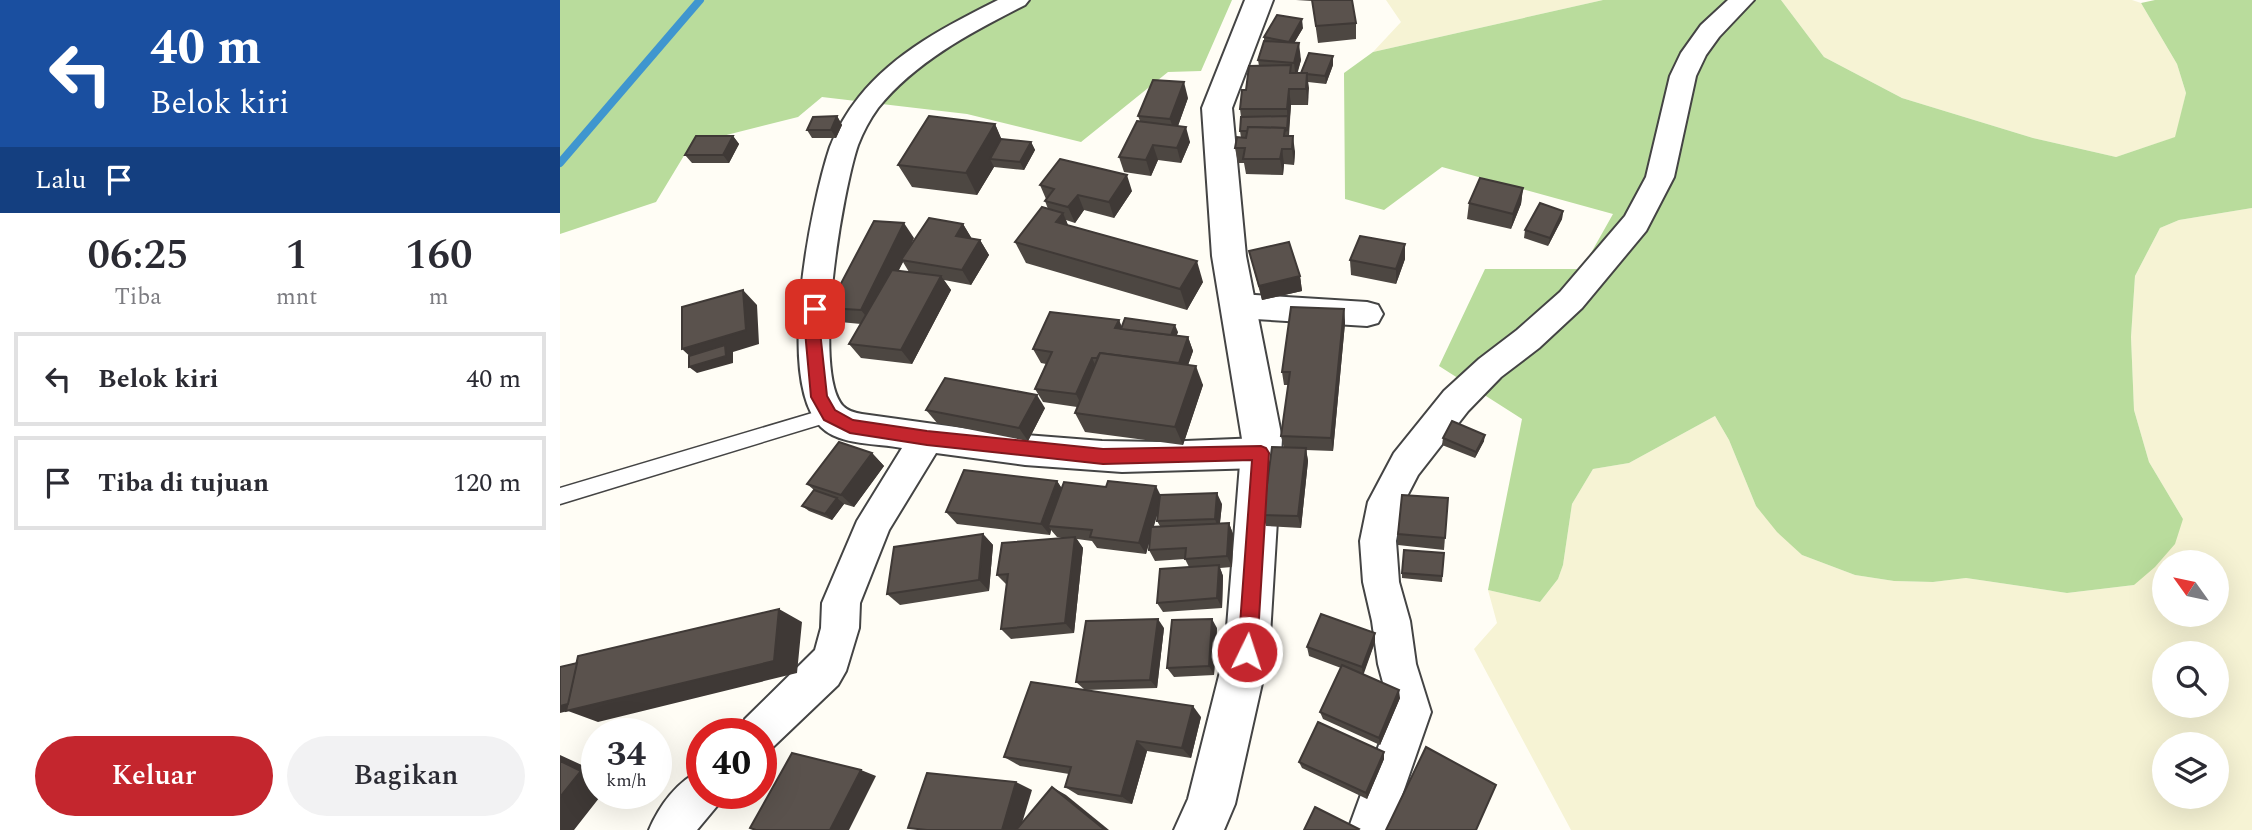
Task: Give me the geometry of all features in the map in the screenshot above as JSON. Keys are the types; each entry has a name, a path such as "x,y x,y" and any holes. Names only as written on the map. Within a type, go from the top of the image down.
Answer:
{"street":[{"path":"1017,0 936,45 888,82 853,124 834,182 820,264 813,331 819,397 830,415 850,426 927,438 1103,457 1261,453"},
{"path":"1211,821 1247,652 1262,439 1229,256 1217,108 1259,0"},
{"path":"1369,830 1411,712 1397,664 1381,582 1378,541 1386,502 1406,464 1455,401 1489,368 1528,339 1571,300 1636,223 1660,177 1684,76 1694,53 1710,31 1742,0"},
{"path":"1238,306 1367,314"},
{"path":"775,718 824,671 832,658 840,628 841,603 875,521 927,438"},
{"path":"670,830 688,809"}],"lane":[{"path":"560,496 830,415"}],"shaded area":[{"path":"1386,0 1603,0 1373,52 1401,22"},
{"path":"1781,0 2132,0 2141,3 2177,64 2186,93 2176,137 2116,157 2033,138 1902,98 1824,57"},
{"path":"2252,208 2252,830 1571,830 1474,649 1497,623 1488,590 1540,602 1558,579 1563,565 1572,504 1593,469 1629,463 1715,416 1729,440 1756,506 1802,555 1855,575 1894,581 1933,582 1966,578 2067,593 2134,585 2152,561 2152,627 2230,626 2230,550 2160,550 2183,519 2149,462 2134,410 2131,337 2135,276 2160,228 2179,220"}],"green space":[{"path":"560,0 1232,0 1201,71 1168,72 1081,142 967,114 822,97 798,117 691,144 656,202 560,234"},
{"path":"1603,0 1781,0 1824,57 1902,98 2033,138 2116,157 2175,137 2186,93 2177,64 2141,3 2155,0 2252,0 2252,208 2179,220 2160,228 2135,276 2131,337 2134,410 2149,462 2183,519 2175,544 2170,550 2152,550 2152,570 2134,585 2067,593 1966,578 1933,582 1894,581 1855,575 1802,555 1777,532 1756,506 1729,440 1715,416 1629,463 1593,469 1572,504 1563,565 1558,579 1540,602 1488,590 1522,419 1439,366 1485,269 1582,269 1613,214 1442,167 1384,210 1345,199 1344,73 1373,52"}],"building":[{"path":"1312,0 1352,0 1356,23 1316,26"},
{"path":"1277,15 1302,19 1289,42 1264,37"},
{"path":"1264,41 1299,43 1294,63 1258,60"},
{"path":"1309,53 1333,56 1325,76 1301,73"},
{"path":"1291,65 1290,73 1307,73 1306,89 1289,89 1287,109 1240,109 1249,66"},
{"path":"1153,80 1184,82 1170,119 1138,116"},
{"path":"837,116 831,130 807,130 813,117"},
{"path":"929,116 995,124 966,173 898,165"},
{"path":"1288,116 1285,131 1285,128 1248,127 1248,131 1240,131 1241,117"},
{"path":"1137,121 1186,127 1177,148 1153,145 1146,160 1119,157"},
{"path":"1248,127 1285,128 1284,136 1293,136 1292,149 1282,149 1280,159 1243,159 1245,148 1235,148 1237,137 1246,138"},
{"path":"696,136 733,136 723,155 685,155"},
{"path":"1001,139 1031,142 1020,162 990,159"},
{"path":"1060,159 1127,175 1109,202 1078,195 1068,207 1045,201 1054,189 1040,185"},
{"path":"1480,178 1523,188 1513,214 1469,203"},
{"path":"1540,203 1563,211 1550,238 1525,230"},
{"path":"1042,207 1063,213 1056,222 1197,261 1180,289 1015,242"},
{"path":"929,218 963,224 956,236 980,240 962,270 901,260"},
{"path":"874,221 904,223 861,310 828,308"},
{"path":"1360,236 1405,244 1396,269 1350,260"},
{"path":"1289,242 1300,276 1259,286 1249,251"},
{"path":"892,270 941,276 901,350 849,344"},
{"path":"743,290 746,330 682,349 682,307"},
{"path":"1291,307 1344,309 1331,438 1281,436 1290,372 1282,372"},
{"path":"1050,312 1119,320 1115,328 1188,337 1179,363 1100,353 1097,358 1092,358 1076,394 1035,389 1052,352 1033,349"},
{"path":"1125,318 1175,325 1171,335 1121,329"},
{"path":"725,345 726,356 689,367 689,356"},
{"path":"1100,353 1196,366 1175,427 1075,413"},
{"path":"945,378 1037,395 1019,428 926,410"},
{"path":"1452,421 1485,435 1476,452 1443,438"},
{"path":"839,442 872,453 841,495 807,484"},
{"path":"1272,447 1306,448 1298,516 1263,515"},
{"path":"964,470 1057,481 1041,524 946,512"},
{"path":"1108,481 1156,486 1139,543 1090,537 1092,530 1048,526 1064,482 1106,487"},
{"path":"814,490 837,498 825,514 802,506"},
{"path":"1217,493 1215,519 1157,521 1160,495"},
{"path":"1402,495 1448,498 1445,538 1398,534"},
{"path":"1229,523 1227,556 1185,559 1186,548 1149,550 1151,527"},
{"path":"983,534 979,580 887,594 894,547"},
{"path":"1075,537 1065,623 1001,629 1008,574 997,575 1002,543"},
{"path":"1404,550 1444,553 1442,576 1402,573"},
{"path":"1219,565 1217,598 1157,603 1160,569"},
{"path":"779,609 774,661 566,711 578,656"},
{"path":"1321,614 1375,633 1362,667 1307,647"},
{"path":"1158,619 1150,680 1076,682 1086,621"},
{"path":"1212,619 1209,666 1167,668 1172,620"},
{"path":"577,663 568,704 560,706 560,667"},
{"path":"1342,665 1399,690 1379,738 1320,712"},
{"path":"1031,682 1193,706 1182,748 1137,741 1121,796 1065,787 1071,767 1004,757"},
{"path":"1318,722 1384,752 1366,793 1299,762"},
{"path":"1426,747 1496,785 1476,830 1386,830"},
{"path":"792,753 861,770 830,830 750,828 761,809 777,809 777,780"},
{"path":"560,761 581,771 560,797"},
{"path":"927,773 1016,782 1002,830 908,828"},
{"path":"1052,787 1105,830 1016,830"},
{"path":"1315,807 1359,829 1304,830"}],"waterway":[{"path":"560,163 700,0"}],"route":[{"path":"815,309 813,331 819,397 830,415 850,426 927,438 1103,457 1261,453 1247,652"}]}
